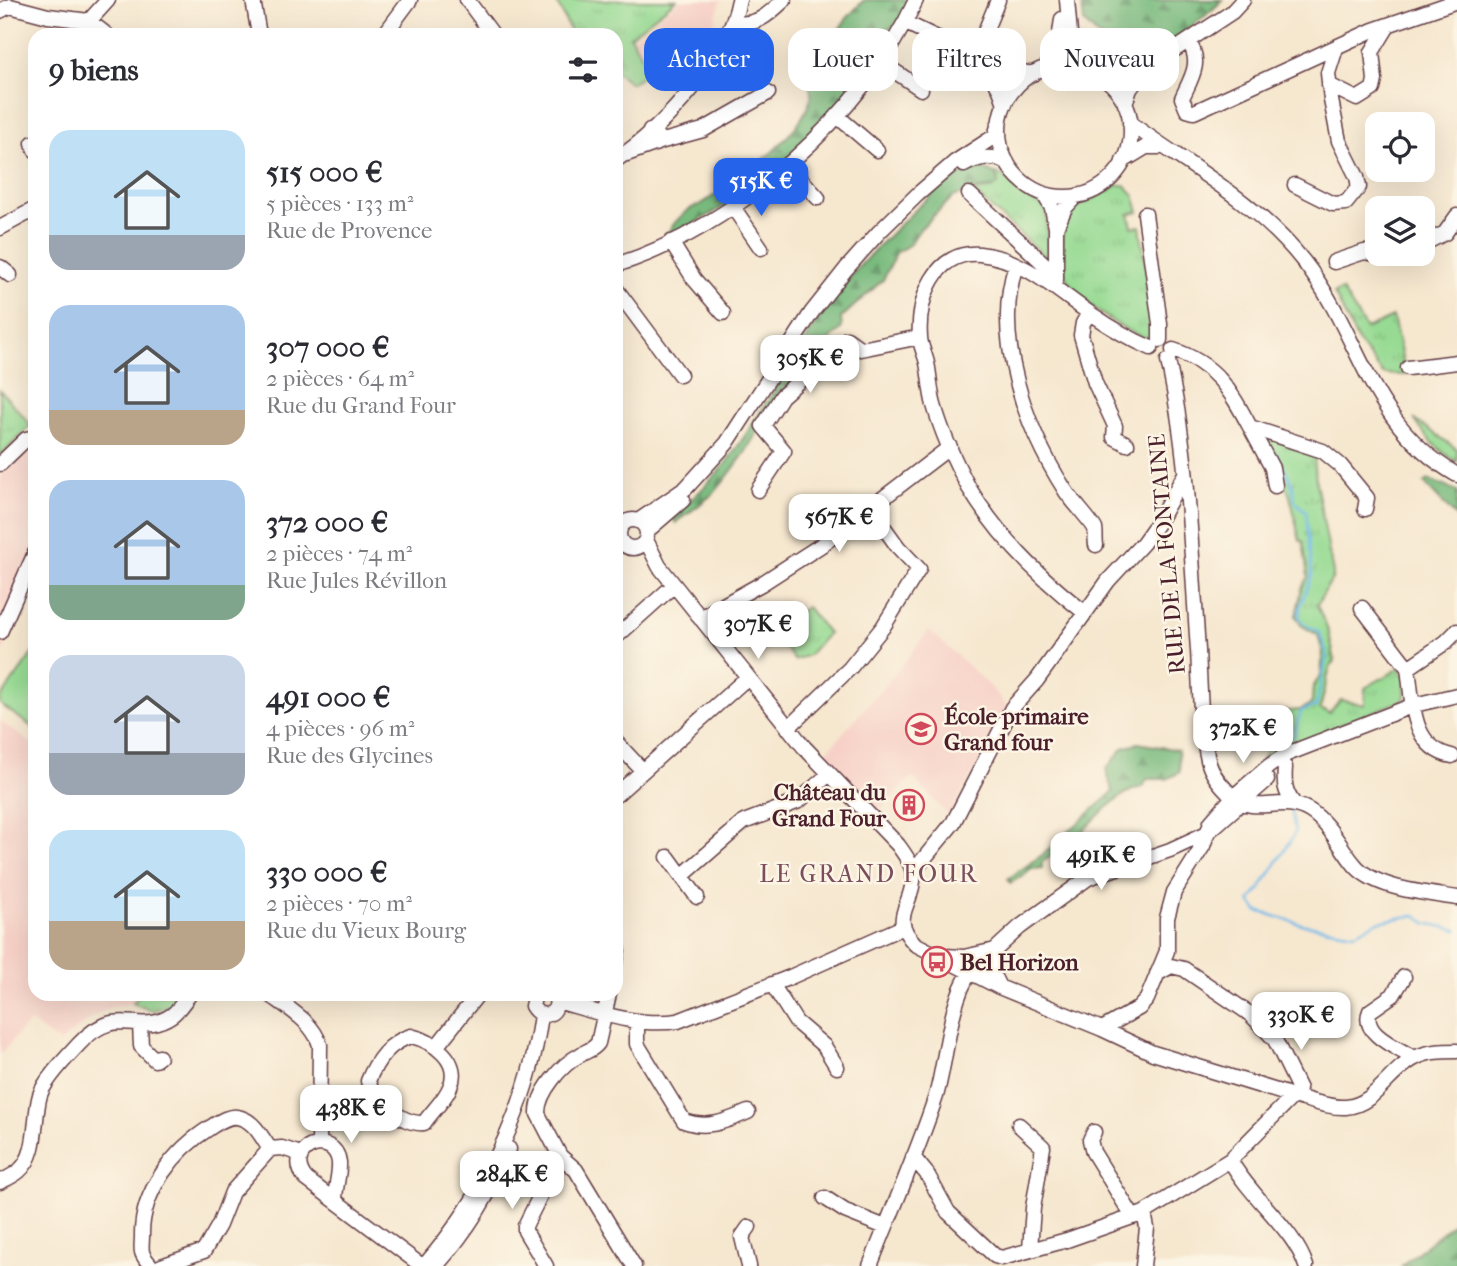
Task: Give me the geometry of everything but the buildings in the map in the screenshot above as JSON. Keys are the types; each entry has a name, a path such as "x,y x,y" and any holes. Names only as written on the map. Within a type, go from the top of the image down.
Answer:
{"street":[{"path":"89,21 108,0"},
{"path":"253,0 258,28"},
{"path":"389,28 410,0"},
{"path":"467,0 488,28"},
{"path":"623,155 650,131 710,68 734,23 739,0"},
{"path":"734,23 760,21 784,0"},
{"path":"898,35 916,0"},
{"path":"990,28 998,0"},
{"path":"1061,28 1064,0"},
{"path":"1064,0 1068,28"},
{"path":"1179,47 1232,12 1243,0"},
{"path":"1188,41 1194,49 1196,67 1182,98 1187,110 1194,112 1373,30 1457,1"},
{"path":"6,6 48,16 89,21 98,28"},
{"path":"906,23 916,28"},
{"path":"1329,85 1357,99 1373,89 1375,80 1372,52 1388,26"},
{"path":"1294,185 1333,204 1346,204 1359,187 1357,177 1339,141 1329,85 1328,73 1336,48"},
{"path":"628,536 692,482 727,443 812,312 871,241 955,162 995,136 1005,104 1021,82 1040,71"},
{"path":"1026,72 1033,74"},
{"path":"623,263 671,242 733,207 788,165 837,116 857,91"},
{"path":"1000,91 1005,104"},
{"path":"999,123 1001,147 1016,175 1028,186 1043,193 1059,197 1076,196 1100,187 1114,175 1124,161 1130,139 1130,123 1125,104 1116,91"},
{"path":"1125,104 1129,91"},
{"path":"623,156 663,141 703,130 768,93"},
{"path":"837,116 877,150"},
{"path":"1130,123 1214,181 1268,224 1293,248 1326,293 1373,389 1397,424 1428,456 1457,475"},
{"path":"650,131 663,141"},
{"path":"1124,161 1146,147 1162,147"},
{"path":"628,536 702,482 730,448 822,309 880,239 958,168 972,160 994,156 1007,162"},
{"path":"788,165 818,198"},
{"path":"1043,193 1052,208 1056,228 1056,281"},
{"path":"969,194 1089,313 1130,339 1155,344"},
{"path":"1056,228 1065,208 1076,196"},
{"path":"733,207 761,248"},
{"path":"0,228 28,213"},
{"path":"1145,214 1160,324 1155,344 1155,360 1161,362 1170,355 1190,355 1222,379 1272,468 1275,486"},
{"path":"1435,238 1445,233 1457,216"},
{"path":"671,242 694,279 723,313"},
{"path":"1334,262 1365,252"},
{"path":"1056,281 991,256 963,255 943,265 930,282 924,302 920,337 933,403 970,489 1012,548 1044,580 1084,612"},
{"path":"1016,265 1009,299 1009,331 1019,388 1042,450 1065,491 1095,527 1096,545"},
{"path":"623,298 680,375"},
{"path":"1089,313 1083,323 1081,335 1095,383 1115,426 1114,437 1128,444"},
{"path":"758,490 788,456 763,426 782,396 847,339 861,349 920,337"},
{"name":"RUE DE LA FONTAINE","path":"1170,355 1185,474 1208,759 1212,772 1238,800"},
{"path":"1408,368 1457,362"},
{"path":"1250,428 1323,451 1340,465 1367,498 1365,509"},
{"path":"0,464 28,439"},
{"path":"700,618 761,584 823,544 950,447"},
{"path":"913,872 953,823 1012,708 1037,680 1108,581 1143,543 1185,474"},
{"path":"788,728 850,668 883,627 919,569 898,547 870,508"},
{"path":"628,536 659,566 788,728 898,845 913,872 914,883 901,918 906,935 915,944 993,984 1153,1053 1293,1096 1342,1108 1351,1107 1373,1094 1414,1058 1439,1051 1457,1051"},
{"path":"0,632 28,569"},
{"path":"623,632 674,585"},
{"path":"1362,608 1408,668 1418,726 1427,745 1435,751 1452,756"},
{"path":"1408,668 1446,642 1457,631"},
{"path":"623,789 748,677"},
{"path":"1102,1029 1139,1008 1147,999 1167,951 1167,918 1174,892 1198,856 1207,833 1269,766 1287,754 1414,705 1457,695"},
{"path":"1238,800 1320,743"},
{"path":"623,750 643,771"},
{"path":"1285,767 1284,785 1294,804"},
{"path":"682,876 744,822 799,801 829,774"},
{"path":"1238,800 1250,806 1294,804 1312,812 1356,867 1368,877 1457,898"},
{"path":"870,1266 936,1095 960,995 964,981 970,973 1020,927 1088,878 1170,850 1207,833"},
{"path":"668,857 697,897"},
{"path":"565,1001 637,1021 659,1024 678,1021 903,927"},
{"path":"940,956 964,957 991,951"},
{"path":"991,951 993,984"},
{"path":"912,1157 927,1174 948,1212 995,1256 1002,1258 1067,1240 1138,1215 1230,1160 1299,1089 1275,1040 1250,1014 1177,966 1157,974"},
{"path":"1404,977 1393,995 1370,1012 1369,1024 1377,1036 1414,1058"},
{"path":"772,984 796,1023 824,1046 838,1067"},
{"path":"960,995 993,984"},
{"path":"0,1182 18,1172 26,1163 43,1089 92,1031 103,1024 129,1021 140,1024 163,1020 174,1014 184,1001"},
{"path":"278,1001 308,1025 318,1037 319,1144"},
{"path":"437,1046 472,1001"},
{"path":"532,1001 534,1010 545,1015"},
{"path":"335,1200 339,1164 335,1152 325,1145 309,1147 301,1154 299,1167 311,1184 423,1266 456,1227 483,1183 519,1103 545,1015 556,1009 556,1001"},
{"path":"608,1001 602,1032 594,1049 578,1055 564,1068 548,1086 537,1108 560,1156 576,1170 634,1266"},
{"path":"436,1266 470,1224 493,1185 529,1104 545,1048 545,1015"},
{"path":"1121,1019 1130,1042"},
{"path":"637,1021 637,1044 684,1121 693,1125 719,1125 748,1112"},
{"path":"140,1024 141,1046 155,1060 159,1057"},
{"path":"419,1038 437,1046 450,1062 453,1080 449,1090 424,1123 415,1124 398,1115 372,1094 368,1081 392,1045 400,1040 419,1038"},
{"path":"150,1266 142,1252 141,1231 148,1203 155,1185 192,1139 219,1122 232,1117 241,1118 252,1124 270,1149"},
{"path":"1019,1125 1043,1147 1033,1208 1030,1249"},
{"path":"1094,1132 1090,1140 1093,1152 1147,1228 1143,1266"},
{"path":"161,1266 204,1251 219,1225 232,1192 270,1149 282,1148 301,1154"},
{"path":"545,1266 525,1231 525,1226 560,1156"},
{"path":"1230,1160 1246,1186 1290,1236 1306,1266"},
{"path":"311,1184 324,1183 337,1177"},
{"path":"825,1198 845,1211 886,1227"},
{"path":"748,1266 742,1237 749,1227"}],"shaded area":[{"path":"681,0 721,0 713,28 645,28"},
{"path":"644,29 644,58 631,39"},
{"path":"28,449 28,595 0,657 0,476"},
{"name":"École primaire Grand four","path":"929,630 989,685 1008,708 949,816 912,777 878,811 823,756 895,674"},
{"path":"0,721 28,741 28,1001 135,1001 112,1007 92,1017 59,1043 30,1021 0,1054"}],"green space":[{"path":"556,0 676,0 630,36 644,59 644,75 631,83 623,77 623,28 569,28"},
{"path":"864,0 910,0 901,18 890,28 841,28"},
{"path":"1081,0 1222,0 1179,36 1179,28 1090,28 1084,22"},
{"path":"810,91 851,91 804,145 766,178 670,237 668,232 682,215 714,196 780,144 805,113"},
{"path":"979,168 994,174 998,184 993,188 953,197 920,229 910,244 896,253 883,280 841,318 842,328 816,360 780,393 745,453 724,481 714,493 676,523 672,517 718,473 731,456 807,337 857,269 936,191 960,175"},
{"path":"998,173 1046,209 1048,259 972,191 993,188 998,178 995,174"},
{"path":"1118,185 1125,185 1134,195 1139,211 1129,214 1132,227 1140,226 1154,325 1151,338 1130,332 1103,315 1070,284 1063,268 1063,220 1068,212"},
{"path":"1342,290 1366,329 1393,317 1406,375 1383,374 1358,342 1334,293"},
{"path":"0,390 28,422 28,428 0,456"},
{"path":"1414,419 1457,449 1457,462 1432,443"},
{"path":"1274,439 1314,452 1316,482 1333,573 1317,605 1329,633 1335,661 1330,667 1320,709 1329,713 1341,700 1365,705 1365,688 1400,668 1405,678 1405,697 1402,701 1339,725 1316,740 1265,764 1261,761 1271,741 1270,724 1283,712 1300,710 1312,703 1313,687 1321,675 1323,653 1318,635 1301,625 1296,616 1302,588 1308,577 1303,541 1300,541 1289,493 1268,456 1268,443"},
{"path":"1429,480 1457,491 1457,518 1424,483"},
{"path":"807,607 828,633 809,655 794,660 772,630"},
{"path":"28,660 28,724 0,704 0,699"},
{"path":"1138,743 1178,750 1180,772 1167,779 1147,779 1143,787 1125,794 1106,808 1075,839 1073,843 1081,861 1075,866 1069,860 1060,861 1055,854 1042,862 1042,868 1032,869 1011,883 1008,879 1042,855 1113,792 1106,770 1123,748"},
{"path":"174,1001 171,1005 152,1011 133,1003"},
{"path":"1457,1220 1457,1266 1401,1266"}],"waterway":[{"path":"1277,454 1292,483 1295,501 1306,512 1312,575 1299,616 1303,623 1319,632 1327,654 1316,706 1301,711 1293,738"},
{"path":"1291,809 1295,831 1250,901 1257,911 1305,925 1355,933 1377,922 1416,915 1426,923 1457,930"}],"place":[{"name":"École primaire Grand four","path":"921,729"},
{"name":"Château du Grand Four","path":"909,805"},
{"name":"Bel Horizon","path":"937,962"}],"district":[{"name":"LE GRAND FOUR","path":"869,874"}]}
